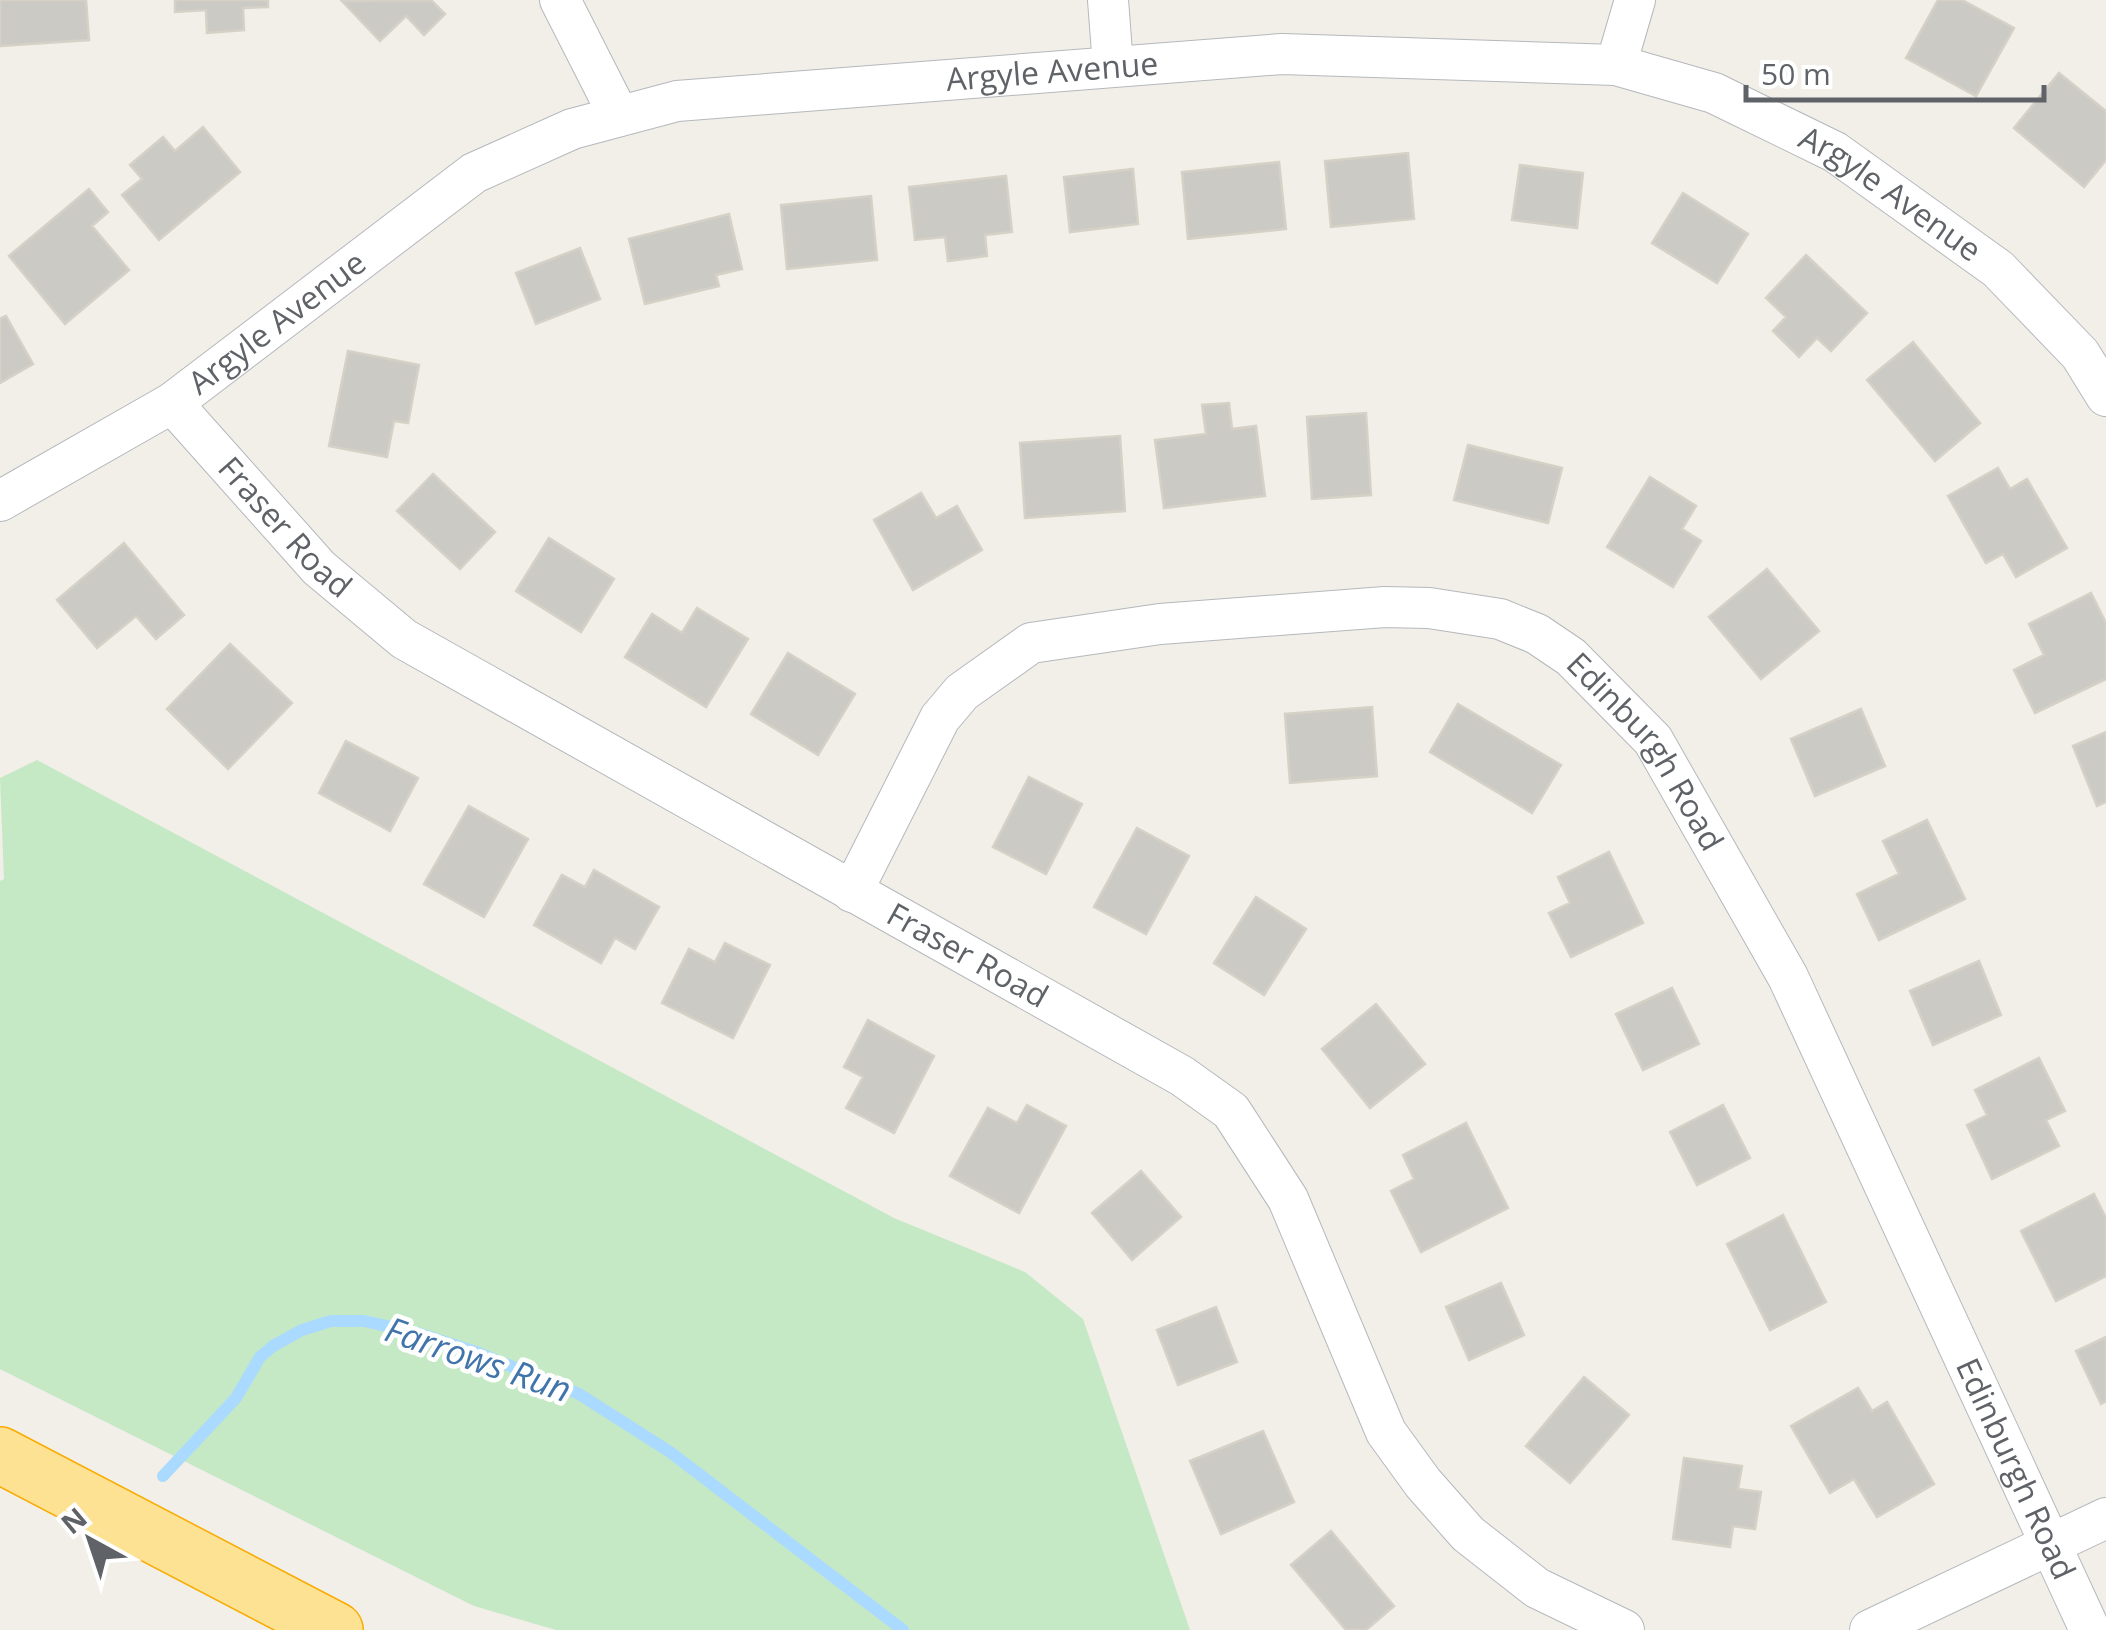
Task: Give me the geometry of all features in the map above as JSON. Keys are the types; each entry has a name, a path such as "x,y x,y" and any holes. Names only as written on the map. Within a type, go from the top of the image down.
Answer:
{"highway":[{"path":"0,1455 335,1630"}],"street":[{"path":"560,0 620,116"},
{"path":"1108,0 1113,66"},
{"path":"1616,64 1636,0"},
{"name":"Argyle Avenue","path":"0,502 172,403 474,173 572,129 677,101 1282,54 1616,64 1714,92 1836,152 1998,269 2080,354 2106,396"},
{"name":"Fraser Road","path":"172,403 319,568 404,638 1182,1076 1231,1111 1288,1198 1386,1432 1423,1484 1468,1534 1537,1588 1624,1630"},
{"name":"Edinburgh Road","path":"852,892 940,718 962,692 1031,643 1160,624 1385,607 1429,608 1500,619 1537,634 1571,658 1652,740 1788,977 2090,1630"},
{"path":"1870,1630 2106,1518"}],"green space":[{"path":"37,760 894,1218 1025,1272 1083,1319 1190,1630 556,1630 474,1606 0,1369 0,881 4,879 0,778"}],"building":[{"path":"0,0 86,0 89,40 0,46"},
{"path":"175,0 268,0 268,7 243,8 244,30 207,33 206,10 175,12"},
{"path":"431,0 445,14 424,35 406,16 380,41 342,1"},
{"path":"1938,0 1962,0 2014,28 1976,96 1906,58"},
{"path":"2059,73 2106,111 2106,160 2084,187 2014,128"},
{"path":"203,127 240,172 159,240 122,195 142,179 130,165 163,137 175,151"},
{"path":"1408,153 1414,219 1331,227 1325,161"},
{"path":"1279,162 1286,229 1188,239 1182,172"},
{"path":"1520,165 1583,173 1577,228 1512,220"},
{"path":"1133,169 1138,224 1070,232 1064,177"},
{"path":"1006,176 1012,232 985,235 987,256 948,261 945,237 915,240 909,187"},
{"path":"89,189 108,212 92,226 129,270 65,324 9,256"},
{"path":"1683,193 1748,234 1717,283 1652,243"},
{"path":"871,196 877,260 787,269 781,205"},
{"path":"729,214 742,269 716,275 719,286 645,304 629,239"},
{"path":"580,248 600,299 536,324 516,273"},
{"path":"1806,255 1867,313 1831,351 1817,338 1799,357 1773,331 1786,317 1766,298"},
{"path":"6,316 33,364 0,383 0,319"},
{"path":"1913,342 1980,423 1935,461 1867,380"},
{"path":"348,351 419,365 408,423 394,421 387,457 329,446"},
{"path":"1229,403 1232,429 1256,426 1265,496 1164,508 1155,440 1206,434 1202,405"},
{"path":"1366,413 1371,495 1312,499 1307,417"},
{"path":"1120,436 1125,511 1025,518 1020,443"},
{"path":"1468,445 1562,468 1548,523 1454,500"},
{"path":"1998,468 2010,489 2027,479 2067,548 2016,577 2003,554 1986,563 1948,496"},
{"path":"433,474 495,532 460,569 397,511"},
{"path":"1650,477 1696,506 1682,529 1701,541 1673,587 1607,547"},
{"path":"921,493 936,518 957,506 982,550 913,590 874,520"},
{"path":"549,538 614,579 581,632 516,591"},
{"path":"124,543 184,615 156,639 136,616 97,648 57,600"},
{"path":"1767,569 1819,631 1761,679 1709,617"},
{"path":"2091,593 2106,623 2106,679 2035,713 2014,670 2044,655 2029,624"},
{"path":"697,608 748,639 706,707 625,657 652,614 682,633"},
{"path":"230,644 292,703 228,769 167,709"},
{"path":"788,653 855,694 818,755 751,714"},
{"path":"1458,704 1561,765 1532,813 1430,752"},
{"path":"1372,707 1377,776 1290,783 1285,714"},
{"path":"1861,709 1885,766 1815,796 1791,739"},
{"path":"2106,732 2106,802 2097,806 2073,746"},
{"path":"346,741 418,778 390,831 319,793"},
{"path":"1029,777 1082,804 1046,874 993,847"},
{"path":"469,806 528,839 484,917 424,884"},
{"path":"1927,820 1965,899 1879,940 1857,894 1899,874 1883,841"},
{"path":"1137,828 1189,856 1146,934 1094,907"},
{"path":"1609,852 1643,923 1571,957 1549,913 1570,903 1558,877"},
{"path":"594,870 659,907 635,949 615,938 601,963 534,925 562,875 585,887"},
{"path":"1256,897 1306,929 1264,995 1214,963"},
{"path":"725,943 770,965 733,1038 662,1003 689,949 715,962"},
{"path":"1979,961 2001,1015 1933,1045 1910,991"},
{"path":"1672,988 1699,1044 1643,1070 1616,1014"},
{"path":"1376,1004 1425,1064 1370,1108 1322,1049"},
{"path":"868,1020 934,1056 894,1133 846,1108 863,1077 844,1067"},
{"path":"2039,1058 2065,1111 2046,1120 2059,1146 1992,1179 1967,1125 1987,1115 1975,1090"},
{"path":"1027,1105 1066,1126 1019,1213 950,1176 988,1108 1017,1123"},
{"path":"1723,1105 1750,1158 1697,1185 1670,1132"},
{"path":"1466,1123 1508,1208 1421,1252 1391,1191 1414,1179 1403,1155"},
{"path":"1141,1171 1181,1217 1132,1260 1092,1213"},
{"path":"2094,1194 2106,1218 2106,1276 2056,1301 2021,1231"},
{"path":"1783,1215 1826,1302 1770,1330 1727,1244"},
{"path":"1501,1283 1524,1335 1469,1360 1446,1307"},
{"path":"1216,1307 1237,1362 1178,1385 1157,1330"},
{"path":"2106,1337 2106,1401 2101,1404 2076,1351"},
{"path":"1584,1377 1629,1415 1570,1483 1526,1446"},
{"path":"1858,1388 1872,1411 1887,1402 1934,1484 1877,1517 1854,1479 1830,1493 1791,1426"},
{"path":"1263,1431 1294,1502 1221,1534 1190,1461"},
{"path":"1684,1458 1742,1466 1738,1489 1761,1492 1755,1529 1733,1526 1730,1547 1673,1539"},
{"path":"1331,1531 1394,1606 1366,1630 1346,1630 1291,1565"}],"waterway":[{"name":"Farrows Run","path":"163,1476 236,1398 260,1357 273,1346 302,1330 331,1321 364,1321 476,1352 579,1394 670,1452 903,1630"}]}
